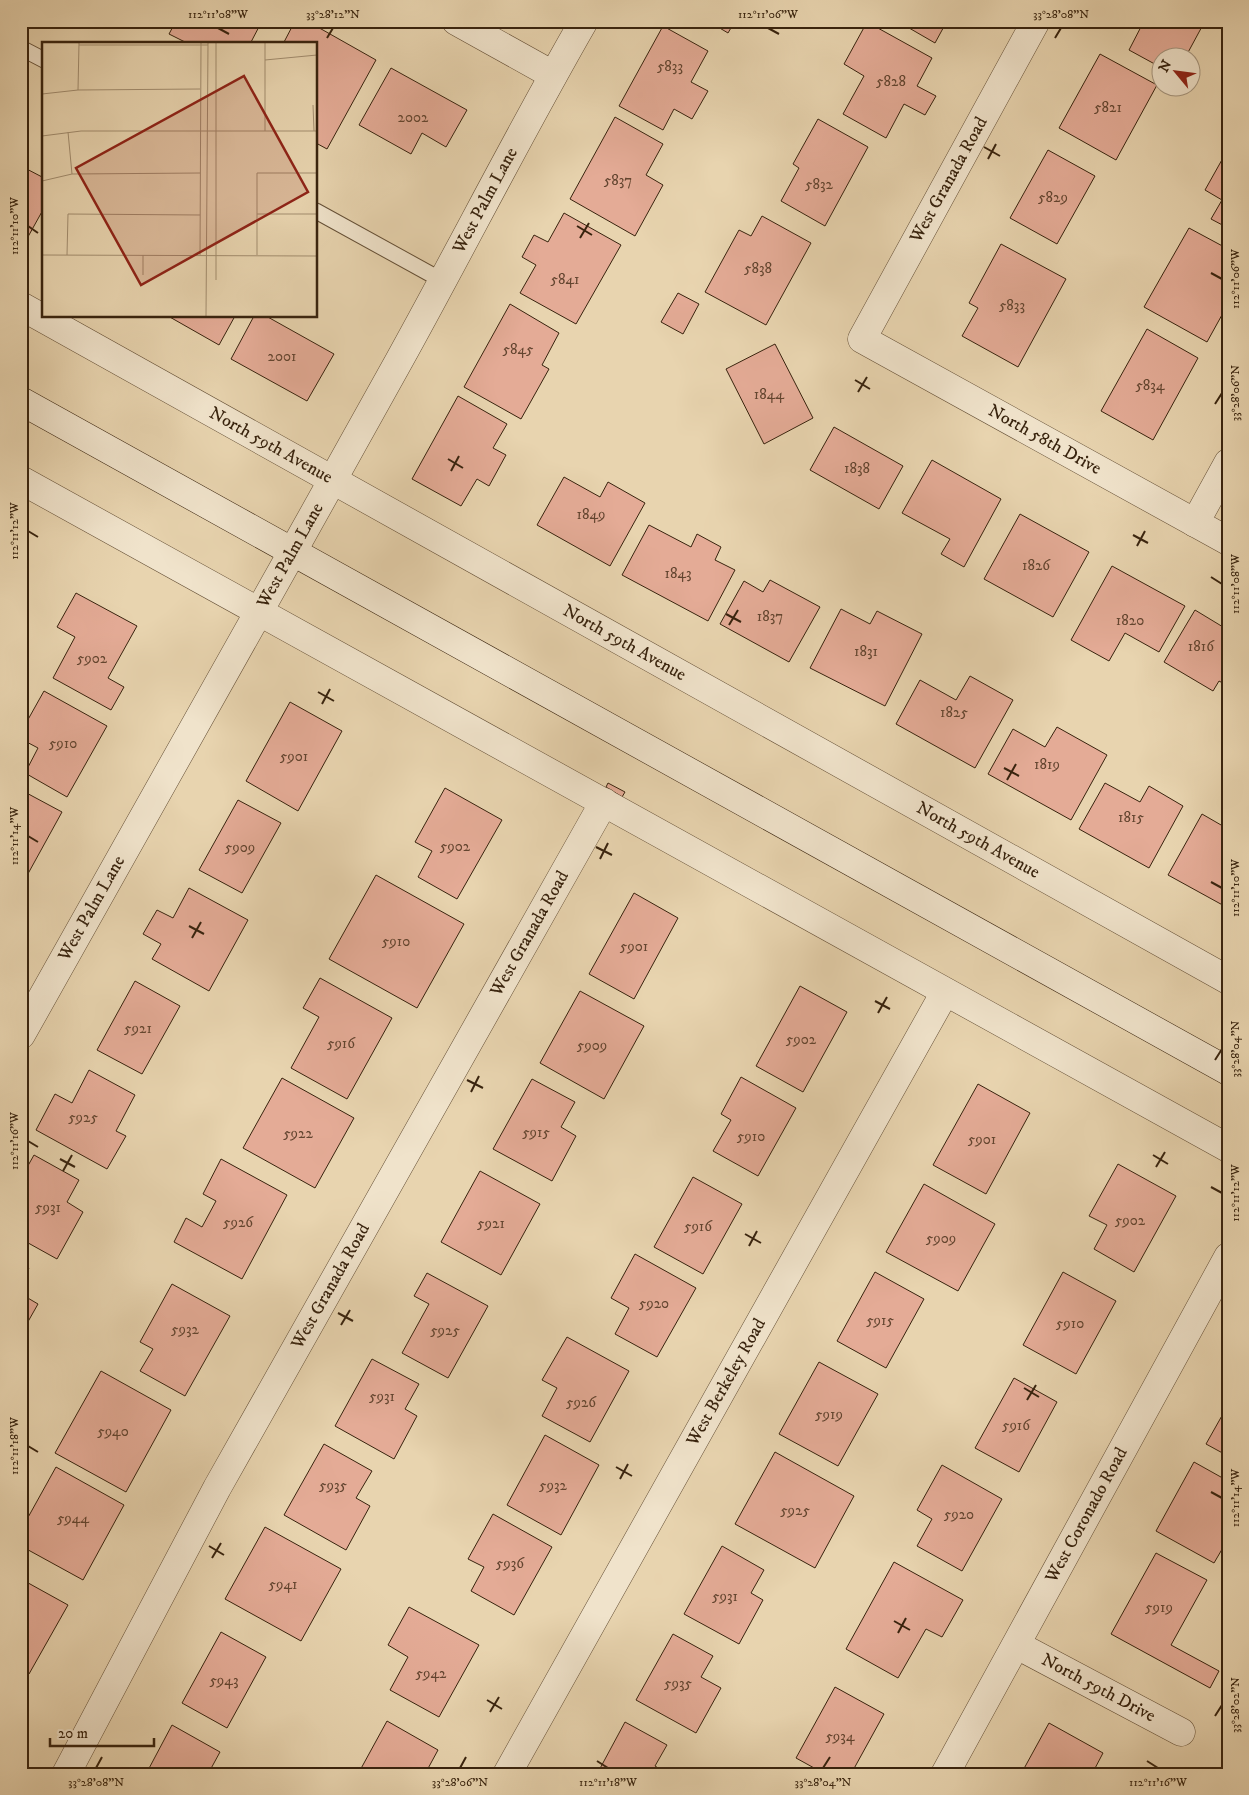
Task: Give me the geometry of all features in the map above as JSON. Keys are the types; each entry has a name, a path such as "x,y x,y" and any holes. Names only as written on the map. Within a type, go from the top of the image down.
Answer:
{"street":[{"path":"456,21 553,75"},
{"name":"West Palm Lane","path":"21,1035 443,281 553,75 584,21"},
{"name":"West Granada Road","path":"862,339 1036,21"},
{"name":"North 59th Avenue","path":"21,306 42,318"},
{"name":"North 59th Avenue","path":"42,318 331,481 1228,980"},
{"name":"North 58th Drive","path":"862,339 1228,541"},
{"path":"21,401 1228,1071"},
{"path":"1195,523 1228,463"},
{"path":"21,480 1228,1148"},
{"name":"West Granada Road","path":"66,1774 217,1488 604,802"},
{"name":"West Berkeley Road","path":"508,1774 945,992"},
{"name":"West Coronado Road","path":"945,1774 1228,1257"},
{"name":"North 59th Drive","path":"1017,1645 1180,1732"}],"lane":[{"path":"21,48 42,59"},
{"path":"318,212 443,281"}],"building":[{"path":"176,21 262,21 251,42 185,42 169,34"},
{"path":"295,21 307,21 376,60 327,149 318,144 318,42 284,42"},
{"path":"708,21 735,21 728,33"},
{"path":"897,21 947,21 935,43"},
{"path":"1144,21 1205,21 1190,48 1152,48 1152,63 1129,50"},
{"path":"867,22 932,58 917,86 936,96 925,115 904,104 886,138 843,114 864,76 844,64"},
{"path":"663,26 708,51 691,82 708,91 692,119 674,109 663,130 619,106"},
{"path":"1100,54 1152,82 1152,94 1116,160 1059,128"},
{"path":"391,68 467,110 446,147 422,133 411,154 359,125"},
{"path":"615,117 663,144 646,175 663,185 635,236 570,199"},
{"path":"818,119 868,147 825,226 781,201 799,168 793,164"},
{"path":"1228,149 1228,228 1211,219 1222,200 1205,190"},
{"path":"1048,150 1095,176 1057,244 1010,218"},
{"path":"21,166 42,177 42,212 24,244 21,243"},
{"path":"564,213 621,245 576,324 520,293 536,265 522,257 534,235 548,242"},
{"path":"762,216 811,243 766,325 705,292 739,230 751,236"},
{"path":"1189,228 1228,249 1228,304 1207,342 1144,307"},
{"path":"1001,244 1066,279 1018,367 962,336 978,308 969,303"},
{"path":"678,293 699,304 683,334 661,322"},
{"path":"510,304 559,333 542,365 549,369 521,419 464,387"},
{"path":"172,318 234,318 219,345"},
{"path":"253,318 270,318 334,354 307,401 231,359"},
{"path":"1147,329 1198,358 1153,440 1101,411"},
{"path":"775,344 813,418 764,444 726,369"},
{"path":"458,396 507,424 493,448 506,455 489,486 477,479 461,506 412,479"},
{"path":"834,427 903,466 879,509 810,470"},
{"path":"932,460 1001,499 964,567 941,554 950,539 902,513"},
{"path":"564,477 600,497 608,482 645,503 610,566 537,525"},
{"path":"1020,514 1089,552 1053,617 984,579"},
{"path":"649,525 691,547 697,534 721,547 715,560 735,570 708,621 622,575"},
{"path":"1112,566 1185,606 1159,652 1125,633 1109,661 1071,640"},
{"path":"770,580 820,607 789,662 720,624 744,581 763,592"},
{"path":"76,593 137,626 108,678 124,687 111,710 53,678 75,637 57,627"},
{"path":"841,609 870,624 877,611 922,634 885,706 810,668"},
{"path":"1195,610 1228,630 1228,686 1219,681 1213,691 1164,662"},
{"path":"970,676 1013,700 975,768 896,724 920,680 956,700"},
{"path":"44,691 107,726 67,797 25,773 38,748 21,739 21,732"},
{"path":"290,702 342,731 298,811 246,781"},
{"path":"1057,727 1107,755 1071,820 988,774 1013,729 1045,747"},
{"path":"608,783 625,792 622,797 606,787"},
{"path":"1105,783 1140,802 1149,786 1183,806 1149,868 1079,829"},
{"path":"445,788 502,820 457,899 418,877 432,851 415,842"},
{"path":"21,790 62,812 24,881 21,880"},
{"path":"238,800 281,823 242,893 199,870"},
{"path":"1202,814 1228,829 1228,908 1168,875"},
{"path":"376,875 464,924 417,1008 329,959"},
{"path":"189,888 248,920 209,991 152,959 161,944 143,934 157,910 173,918"},
{"path":"634,893 678,918 634,999 589,974"},
{"path":"320,978 392,1018 347,1099 291,1068 319,1017 303,1008"},
{"path":"135,981 180,1006 142,1074 97,1050"},
{"path":"800,986 847,1012 803,1092 756,1066"},
{"path":"580,991 644,1026 604,1099 540,1063"},
{"path":"89,1070 135,1095 116,1131 126,1136 107,1169 36,1130 55,1094 72,1103"},
{"path":"741,1077 796,1108 758,1176 713,1151 731,1120 721,1114"},
{"path":"282,1078 354,1118 315,1188 243,1148"},
{"path":"532,1079 575,1102 561,1127 576,1136 552,1181 493,1149"},
{"path":"978,1084 1030,1113 986,1194 933,1165"},
{"path":"34,1155 79,1180 67,1202 83,1212 57,1259 21,1239 21,1178"},
{"path":"221,1159 287,1195 242,1279 174,1242 186,1218 202,1227 216,1201 203,1194"},
{"path":"1118,1164 1176,1196 1134,1272 1094,1249 1107,1225 1089,1216"},
{"path":"480,1171 540,1204 501,1275 441,1242"},
{"path":"693,1177 742,1204 703,1274 654,1247"},
{"path":"924,1184 995,1224 958,1291 886,1252"},
{"path":"635,1254 696,1288 657,1357 615,1334 629,1308 611,1298"},
{"path":"21,1264 29,1268 21,1281"},
{"path":"875,1272 924,1299 886,1368 837,1341"},
{"path":"1063,1272 1116,1301 1076,1374 1023,1345"},
{"path":"427,1273 488,1306 448,1378 402,1353 429,1304 414,1296"},
{"path":"172,1284 230,1316 185,1396 140,1371 153,1349 140,1342"},
{"path":"21,1294 38,1304 21,1334"},
{"path":"567,1337 629,1371 590,1442 542,1416 557,1388 542,1380"},
{"path":"372,1359 419,1384 405,1409 417,1416 394,1459 335,1426"},
{"path":"819,1362 878,1394 838,1466 779,1434"},
{"path":"101,1371 171,1410 126,1492 55,1453"},
{"path":"1014,1378 1057,1402 1019,1472 975,1448"},
{"path":"1228,1405 1228,1456 1206,1444"},
{"path":"545,1435 599,1465 561,1535 507,1505"},
{"path":"324,1444 372,1471 356,1498 370,1506 346,1550 284,1515"},
{"path":"775,1452 854,1496 815,1568 735,1524"},
{"path":"1194,1462 1228,1481 1228,1539 1214,1563 1156,1531"},
{"path":"942,1465 1002,1499 962,1571 917,1546 932,1519 917,1510"},
{"path":"56,1467 124,1505 83,1580 21,1546 21,1530"},
{"path":"493,1514 552,1547 514,1615 471,1591 484,1567 468,1559"},
{"path":"265,1527 341,1569 301,1641 225,1599"},
{"path":"722,1546 764,1570 751,1593 763,1600 739,1644 684,1614"},
{"path":"1156,1553 1207,1580 1171,1645 1219,1671 1210,1688 1111,1634"},
{"path":"894,1562 963,1600 942,1637 926,1629 898,1678 846,1649"},
{"path":"21,1579 68,1605 29,1674 21,1670"},
{"path":"409,1607 479,1645 439,1717 390,1690 408,1657 388,1645"},
{"path":"221,1632 266,1657 227,1728 182,1703"},
{"path":"673,1634 713,1656 701,1677 721,1688 696,1733 636,1700"},
{"path":"835,1687 884,1714 851,1774 825,1774 796,1758"},
{"path":"387,1721 438,1750 425,1774 358,1774"},
{"path":"625,1722 667,1745 655,1766 668,1774 597,1774"},
{"path":"1049,1723 1103,1753 1092,1774 1021,1774"},
{"path":"172,1725 220,1752 208,1774 146,1774"}]}
